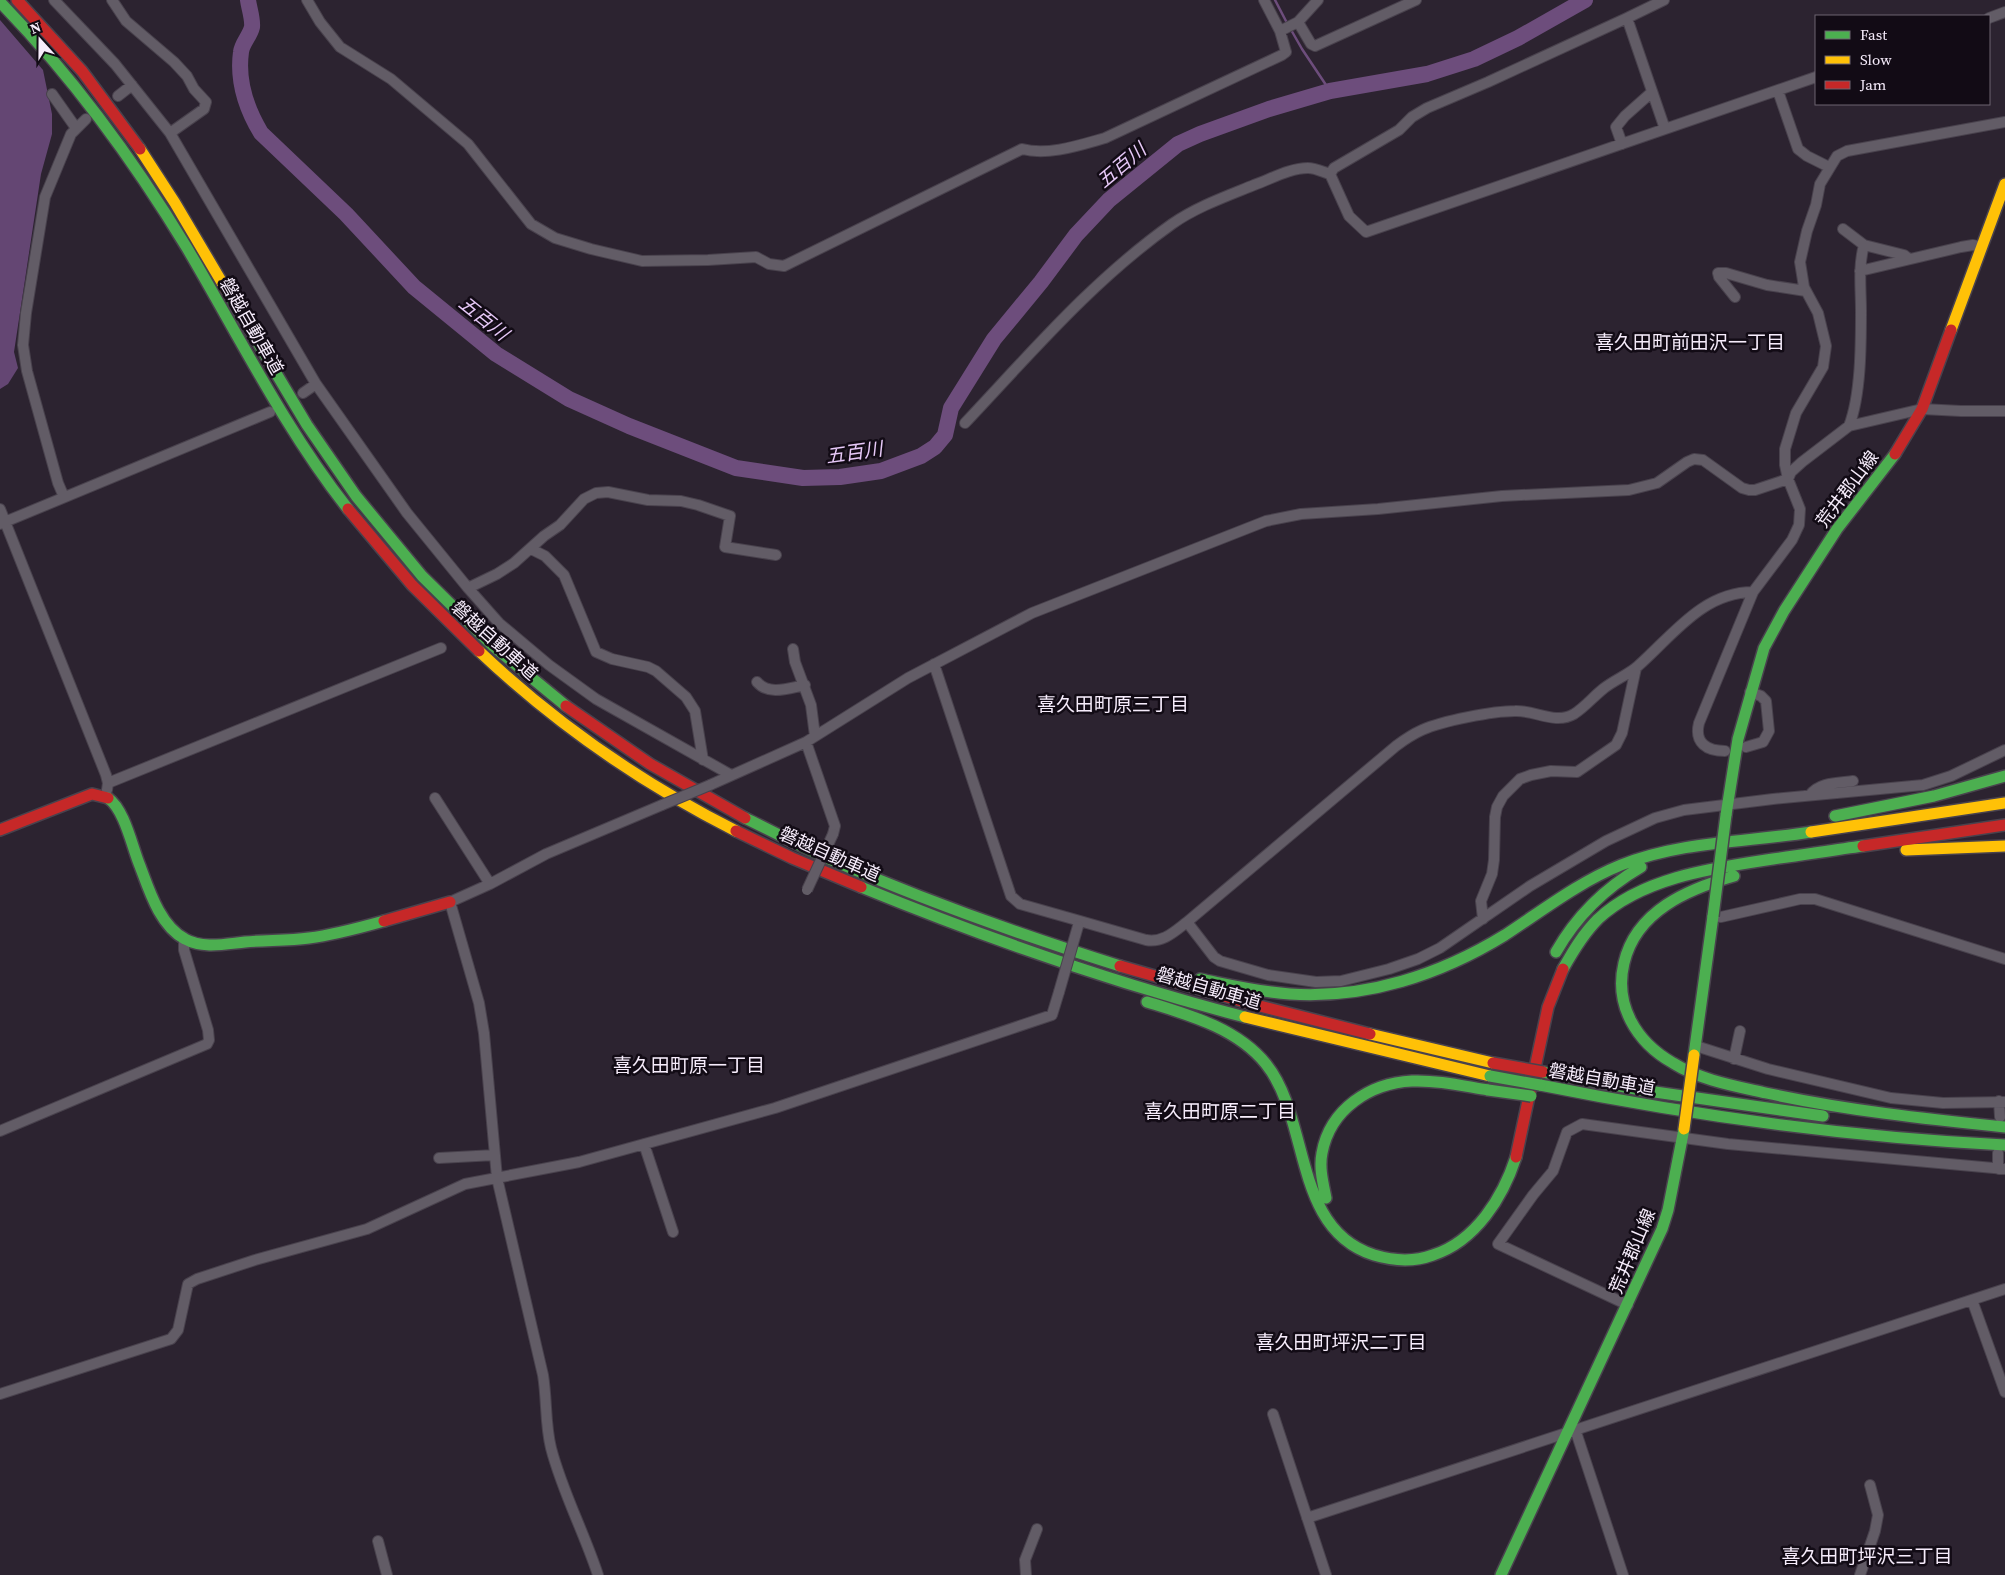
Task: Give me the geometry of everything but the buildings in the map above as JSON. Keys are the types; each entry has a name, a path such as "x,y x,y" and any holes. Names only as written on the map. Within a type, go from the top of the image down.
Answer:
{"main road":[{"name":"磐越自動車道","path":"17,0 66,53 111,109 147,160 174,202 302,418 396,548 514,666 608,737 704,798 773,834 841,865 959,913 1094,959 1216,995 1363,1034 1493,1063 1641,1090 1807,1114 1902,1124 2005,1131"},
{"name":"磐越自動車道","path":"0,2 56,61 136,166 265,383 319,468 386,556 452,626 504,675 600,749 664,791 766,845 838,879 957,925 1090,972 1243,1017 1490,1076 1539,1091"},
{"name":"荒井郡山線","path":"1501,1575 1571,1433 1662,1229 1668,1210 1683,1134 1738,739 1764,648 1784,611 1837,529 1901,446 1922,409 2005,184"},
{"path":"1820,818 1934,796 2005,776"},
{"path":"1849,826 2005,787"},
{"path":"0,830 92,794 105,795 118,808 160,913 172,929 184,939 200,943 216,944 316,937 450,902"},
{"path":"1034,938 1185,977 1293,994 1348,993 1384,987 1418,977 1465,957 1498,939 1569,891 1597,876 1638,859 1687,848 2005,804"},
{"path":"1132,998 1216,1026 1256,1054 1275,1077 1288,1103 1313,1192 1327,1220 1348,1242 1360,1250 1373,1255 1401,1260 1429,1256 1457,1244 1481,1222 1500,1196 1519,1148 1544,1023 1564,964 1582,936 1603,913 1645,889 1694,872 1731,864 2005,825"},
{"path":"1465,957 1493,939 1558,887 1602,861 1641,847 1669,840 1769,826"},
{"path":"1544,1023 1558,988 1574,957 1594,934 1617,915 1645,899 1690,882 1722,875 2005,835"},
{"path":"1897,850 2005,846"},
{"path":"1552,962 1574,923 1606,890 1643,866 1687,848"},
{"path":"1772,868 1720,880 1690,891 1665,903 1644,923 1627,953 1620,985 1621,998 1627,1016 1643,1042 1674,1065 1706,1078 1794,1098 1855,1110 2002,1122"},
{"path":"957,925 1038,966 1079,980"},
{"path":"1526,1053 1510,1135 1499,1172 1479,1207 1461,1227 1440,1241 1428,1246 1400,1250 1366,1241 1339,1220 1325,1194 1320,1176 1322,1150 1328,1132 1338,1114 1346,1106 1369,1091 1383,1086 1412,1081 1488,1090 1539,1091 1638,1112 1727,1119 2002,1149"}],"street":[{"path":"54,0 115,64 170,133 316,384 407,513 468,588 499,623 549,665 596,700 731,775"},
{"path":"112,0 126,21 174,62 206,102 204,109 170,133"},
{"path":"308,0 320,22 340,47 391,78 468,144 531,224 555,238 642,261 756,257 769,264 778,266 794,262 1022,148 1043,151 1105,138 1282,55 1286,52 1289,27 1318,0"},
{"path":"1264,0 1289,27 1316,46 1416,0"},
{"path":"1330,174 1334,168 1399,130 1412,117 1427,108 1488,82 1664,0"},
{"path":"1990,18 2005,12"},
{"path":"1627,18 1666,129"},
{"path":"1330,174 1349,216 1366,232 1815,77"},
{"path":"118,96 132,86"},
{"path":"1778,91 1798,149 1829,168"},
{"path":"1622,144 1616,127 1625,116 1652,92"},
{"path":"52,94 76,128"},
{"path":"64,497 58,483 27,371 23,345 26,313 45,197 65,144 76,128 86,119"},
{"path":"1725,751 1713,751 1706,747 1699,737 1698,729 1753,592 1792,540 1799,525 1800,509 1788,479 1784,458 1788,437 1796,413 1823,367 1825,355 1826,346 1818,313 1806,292 1800,262 1820,184 1838,156 1847,151 2005,122"},
{"path":"965,423 1059,322 1102,280 1135,251 1173,223 1229,195 1285,173 1308,168 1330,174"},
{"path":"1843,229 1864,245 1909,258"},
{"path":"1849,426 1854,405 1860,356 1860,271 1864,245"},
{"path":"1860,271 1909,258 1969,246 1982,247"},
{"path":"1735,298 1718,276 1719,272 1768,285 1806,292"},
{"path":"303,392 316,384"},
{"path":"598,1575 552,1450 549,1437 547,1397 543,1375 497,1178 479,1003 450,902 490,884 546,854 806,742 894,686 1032,613 1266,521 1280,517 1502,496 1629,490 1657,483 1694,459 1703,460 1742,488 1755,490 1788,479 1791,472 1849,426 1922,409 2005,411"},
{"path":"3,523 270,412"},
{"path":"468,588 507,568 544,536 560,525 584,499 596,493 608,492 648,500 688,503 730,516 725,547 776,555"},
{"path":"0,509 3,523 108,783 105,795"},
{"path":"531,549 545,556 564,575 596,652 612,659 648,667 656,671 686,697 695,711 703,760"},
{"path":"934,664 1011,896 1020,904 1079,924 1154,941 1168,937 1187,922 1396,746 1411,736 1437,725 1513,710 1552,718 1569,716 1604,688 1636,668 1700,609 1726,595 1753,592"},
{"path":"108,783 441,648"},
{"path":"793,649 795,662 811,705 815,736"},
{"path":"1483,919 1481,901 1492,874 1495,818 1497,807 1503,796 1520,779 1531,775 1551,771 1577,772 1616,745 1622,733 1636,668"},
{"path":"756,682 761,687 775,690 805,685"},
{"path":"1746,747 1763,742 1769,731 1766,701 1761,696 1750,692"},
{"path":"806,742 835,826 806,893"},
{"path":"1187,922 1214,957 1220,961 1268,975 1316,982 1341,981 1418,959 1440,948 1530,886 1606,841 1634,827 1684,810 1727,810 1810,795 1923,786 1951,776 2005,750"},
{"path":"1810,795 1816,788 1829,784 1853,781"},
{"path":"435,798 490,884"},
{"path":"1713,916 1721,917 1800,899 1815,899 2005,959"},
{"path":"0,1394 171,1339 178,1330 188,1284 197,1279 255,1260 367,1229 458,1186 476,1180 497,1178 579,1162 775,1108 1052,1016 1079,924"},
{"path":"0,1131 207,1044 209,1040 208,1030 184,950 184,939"},
{"path":"1734,1059 1740,1031"},
{"path":"1695,1050 1811,1080 1891,1098 1943,1103 2002,1101 2002,1122"},
{"path":"1628,1305 1498,1244 1532,1195 1552,1171 1567,1132 1574,1127 1590,1124 2001,1169 2002,1149"},
{"path":"644,1144 673,1232"},
{"path":"438,1158 495,1155"},
{"path":"1307,1518 1571,1433 2005,1289"},
{"path":"1972,1300 2005,1392"},
{"path":"1273,1414 1326,1575"},
{"path":"1571,1433 1623,1575"},
{"path":"1860,1575 1875,1531 1878,1515 1870,1485"},
{"path":"1026,1575 1025,1560 1037,1529"},
{"path":"378,1541 387,1575"}],"shaded area":[{"path":"0,20 43,70 52,114 52,134 41,174 14,352 18,368 8,384 0,389"}],"waterway":[{"name":"五百川","path":"248,0 252,27 242,49 240,73 247,104 261,133 346,214 414,287 496,354 569,399 629,426 736,468 803,478 840,477 881,471 921,456 935,447 945,435 951,408 994,339 1041,282 1076,235 1109,200 1178,144 1269,109 1330,91 1427,74 1474,59 1518,38 1585,0"},
{"path":"1275,0 1287,23"},
{"path":"1290,28 1330,91"}],"traffic: fast":[{"path":"0,2 27,30 77,89 145,183 187,248 263,382 304,447 348,509"},
{"path":"227,291 307,425 356,496 422,576 493,646 566,706"},
{"path":"1726,815 1738,739 1764,648 1784,611 1837,529 1895,454"},
{"path":"1835,816 1934,796 2005,776"},
{"path":"108,798 119,811 127,829 156,907 176,933 185,939 207,945 301,939 337,933 384,921"},
{"path":"1713,916 1726,815"},
{"path":"745,818 817,853 899,888 1009,929 1120,966"},
{"path":"1200,979 1256,990 1290,994 1347,993 1374,988 1428,973 1455,962 1505,935 1576,888 1621,865 1667,851 1715,843 1811,832"},
{"path":"1563,969 1583,937 1598,919 1636,893 1680,877 1727,866 1863,846"},
{"path":"1556,952 1583,914 1615,884 1641,867"},
{"path":"1734,876 1699,888 1666,905 1640,929 1630,945 1624,963 1622,993 1625,1008 1631,1021 1648,1044 1683,1069 1718,1082 1742,1088 1855,1109 2005,1127"},
{"path":"861,887 1003,942 1147,990 1245,1017"},
{"path":"1694,1055 1713,916"},
{"path":"1147,1002 1179,1012 1227,1032 1241,1041 1266,1064 1280,1087 1290,1114 1306,1171 1316,1198 1329,1222 1348,1242 1374,1255 1389,1259 1419,1259 1433,1255 1462,1239 1486,1216 1504,1187 1516,1157"},
{"path":"1543,1072 1641,1090 1823,1116"},
{"path":"1490,1076 1540,1085"},
{"path":"1326,1198 1321,1164 1326,1137 1343,1111 1354,1101 1381,1087 1412,1081 1441,1082 1488,1090"},
{"path":"1540,1085 1771,1124 1888,1137 2005,1145"},
{"path":"1488,1090 1531,1096"},
{"path":"1501,1575 1662,1229 1668,1210 1684,1129"}],"traffic: slow":[{"path":"140,149 175,203 227,291"},
{"path":"1951,330 2005,184"},
{"path":"479,651 538,703 601,750 667,793 736,831"},
{"path":"1811,832 2005,803"},
{"path":"1906,850 2005,846"},
{"path":"1245,1017 1490,1076"},
{"path":"1370,1034 1493,1063"},
{"path":"1684,1129 1694,1055"}],"traffic: jam":[{"path":"17,0 82,71 140,149"},
{"path":"1895,454 1922,409 1951,330"},
{"path":"348,509 412,585 479,651"},
{"path":"566,706 650,764 745,818"},
{"path":"0,830 92,794 108,798"},
{"path":"1863,846 2005,825"},
{"path":"736,831 792,858 861,887"},
{"path":"384,921 450,902"},
{"path":"1120,966 1252,1004 1370,1034"},
{"path":"1516,1157 1548,1007 1563,969"},
{"path":"1493,1063 1543,1072"}],"district":[{"name":"喜久田町前田沢一丁目","path":"1690,342"},
{"name":"喜久田町原三丁目","path":"1113,704"},
{"name":"喜久田町原一丁目","path":"689,1065"},
{"name":"喜久田町原二丁目","path":"1220,1111"},
{"name":"喜久田町坪沢二丁目","path":"1341,1342"},
{"name":"喜久田町坪沢三丁目","path":"1867,1556"}]}
